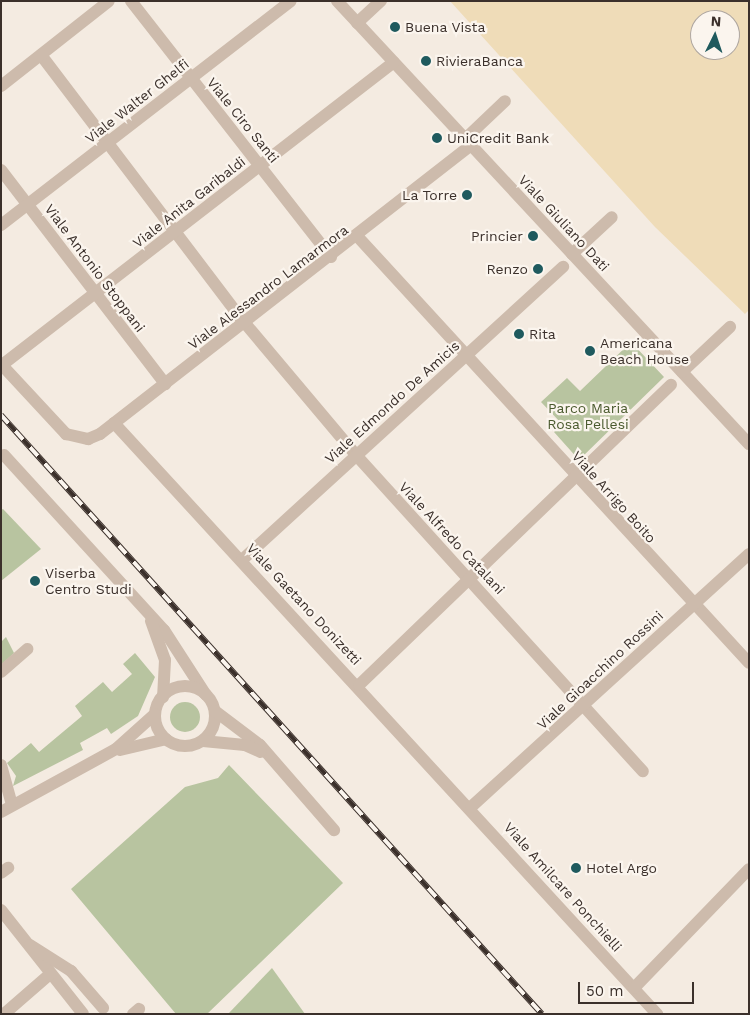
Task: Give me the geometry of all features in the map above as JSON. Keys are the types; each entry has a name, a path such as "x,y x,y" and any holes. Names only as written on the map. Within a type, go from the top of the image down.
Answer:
{"street":[{"path":"2,84 109,1"},
{"name":"Viale Ciro Santi","path":"131,1 190,79 261,164 331,257"},
{"name":"Viale Walter Ghelfi","path":"1,225 291,1"},
{"name":"Viale Giuliano Dati","path":"337,1 749,444"},
{"path":"357,23 381,1"},
{"name":"Viale Alfredo Catalani","path":"41,55 177,230 244,322 356,456 470,578 582,707 643,770"},
{"name":"Viale Anita Garibaldi","path":"2,364 96,294 394,62"},
{"name":"Viale Alessandro Lamarmora","path":"2,364 57,426 76,439 94,437 358,237 468,142 504,101"},
{"name":"Viale Antonio Stoppani","path":"1,170 166,384"},
{"path":"572,254 612,217"},
{"name":"Viale Arrigo Boito","path":"358,237 692,605 749,663"},
{"name":"Viale Edmondo De Amicis","path":"242,560 563,267"},
{"path":"682,372 730,327"},
{"path":"359,685 671,385"},
{"name":"Viale Gaetano Donizetti","path":"114,423 359,685 470,807"},
{"path":"4,455 164,630 215,712 270,757 334,830"},
{"name":"Viale Gioacchino Rossini","path":"470,807 749,554"},
{"path":"102,758 156,714 163,697 166,660 146,612"},
{"path":"1,672 28,650"},
{"path":"163,697 179,687 206,695"},
{"path":"203,740 213,728 215,712"},
{"path":"156,714 166,739"},
{"path":"1,765 7,808 102,758 166,739 184,746 203,740 245,745 270,757"},
{"name":"Viale Amilcare Ponchielli","path":"470,807 657,1014"},
{"path":"634,988 749,869"},
{"path":"1,910 6,925 30,945 71,971 103,1008"},
{"path":"30,945 50,974 84,1014"},
{"path":"4,1014 50,974"}],"green space":[{"name":"Parco Maria Rosa Pellesi","path":"631,342 664,377 579,460 554,432 562,424 541,402 567,378 580,391"},
{"path":"3,509 41,549 1,581 1,510"},
{"path":"6,637 14,653 1,665 1,642"},
{"path":"135,653 155,677 138,716 111,734 107,728 80,743 83,750 13,786 16,776 7,763 31,743 39,752 82,716 75,706 103,682 112,692 132,674 123,664"},
{"path":"185,702 196,706 200,717 196,728 185,732 174,728 170,717 174,706"},
{"path":"229,765 343,883 207,1014 176,1014 71,889 185,787 218,778"},
{"path":"272,968 305,1014 228,1014"}],"sand":[{"path":"450,1 749,1 749,310 745,314 655,227"}],"railway":[{"path":"1,415 542,1014"}],"place":[{"name":"Buena Vista","path":"395,27"},
{"name":"RivieraBanca","path":"426,61"},
{"name":"UniCredit Bank","path":"437,138"},
{"name":"La Torre","path":"467,195"},
{"name":"Princier","path":"533,236"},
{"name":"Renzo","path":"538,269"},
{"name":"Rita","path":"519,334"},
{"name":"Americana Beach House","path":"590,351"},
{"name":"Viserba Centro Studi","path":"35,581"},
{"name":"Hotel Argo","path":"576,868"}]}
